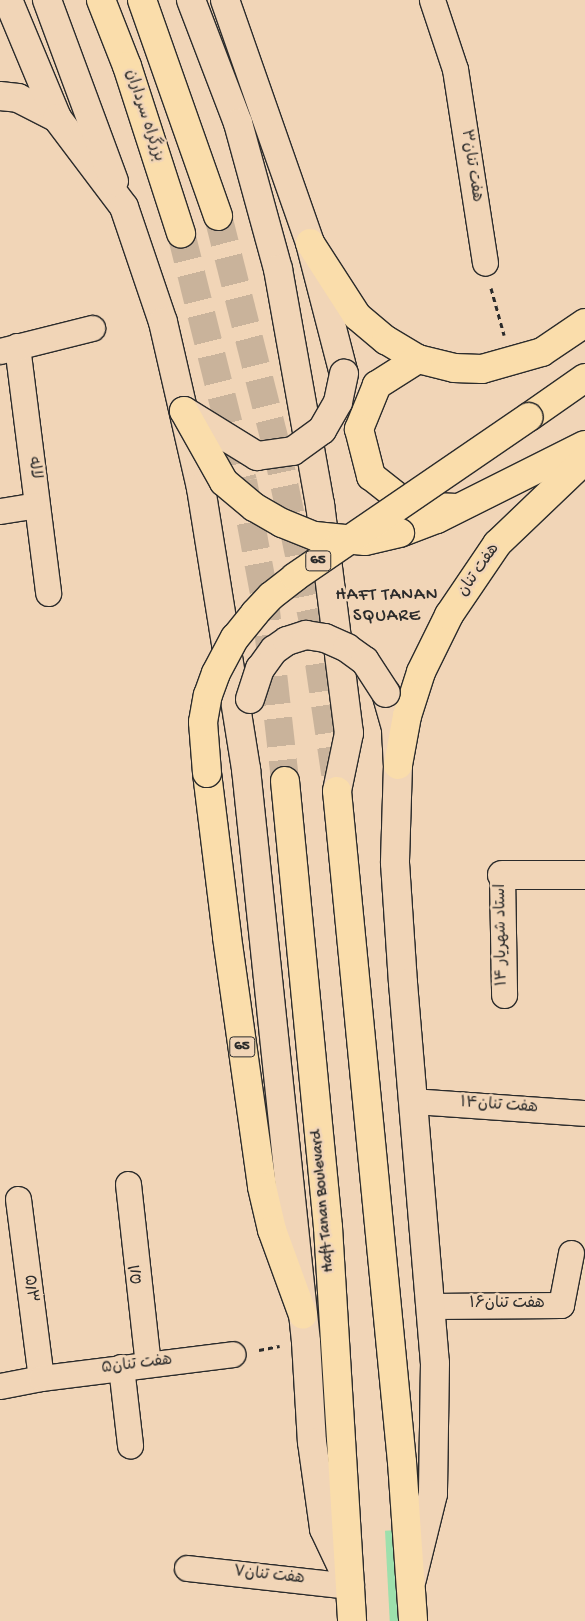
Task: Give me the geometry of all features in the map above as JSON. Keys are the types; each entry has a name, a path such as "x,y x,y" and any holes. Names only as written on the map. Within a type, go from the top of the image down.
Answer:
{"main road":[{"path":"8,0 57,118 124,207"},
{"path":"46,0 124,207 163,322 201,488 246,769 303,1315"},
{"name":"بزرگراه سرداران","path":"101,0 127,66 181,233"},
{"path":"142,0 218,216"},
{"path":"191,0 238,122 278,270 320,504 349,733 337,791 402,1462 413,1621"},
{"path":"184,411 257,456 293,451 322,430 338,402 344,374 310,244 225,0"},
{"path":"0,96 18,98 57,118"},
{"path":"310,244 357,316 386,340 418,359 454,368 482,369 542,352 585,323"},
{"path":"418,359 377,384 359,429 371,476 408,506 457,508"},
{"name":"65","path":"351,1586 324,1529 312,1442 303,1315 272,1230 262,1188 208,772 203,722 208,696 216,673 236,638 271,596 295,577 585,378"},
{"path":"184,411 224,482 254,507 282,523 315,536 365,541 400,533 457,508 585,445"},
{"name":"هفت تنان","path":"398,765 408,716 421,672 449,615 496,544 585,460"},
{"path":"246,769 247,715 250,699 260,669 274,650 287,641 306,635 325,638 347,648 365,661 386,693 396,729 398,765 395,863 435,1363 433,1494 411,1583"},
{"name":"Haft Tanan Boulevard","path":"285,781 328,1227 352,1621"},
{"path":"502,875 585,875"}],"street":[{"name":"هفت تنان۳","path":"432,0 455,68 485,263"},
{"path":"9,349 92,328"},
{"name":"لاله ‍","path":"9,349 37,505 48,593"},
{"path":"0,511 37,505"},
{"name":"استاد شهریار ۱۴","path":"502,875 504,995"},
{"name":"هفت تنان۱۴","path":"413,1100 585,1113"},
{"name":"۵/۱","path":"128,1184 148,1364"},
{"name":"۵/۳","path":"18,1199 40,1378"},
{"name":"هفت تنان۱۶","path":"430,1306 561,1305 571,1253"},
{"name":"هفت تنان۵","path":"0,1386 40,1378 234,1354"},
{"path":"121,1367 130,1445"},
{"name":"هفت تنان۷","path":"187,1568 351,1586"}],"path":[{"path":"485,263 511,362"},
{"path":"234,1354 306,1342"}],"green space":[{"path":"398,1530 403,1621 390,1621 385,1531"}],"tunnel":[{"path":"218,216 276,445 313,622 337,787"},
{"path":"181,233 243,481 264,593 285,781"}],"district":[{"name":"HAFT TANAN SQUARE","path":"387,607"}]}
